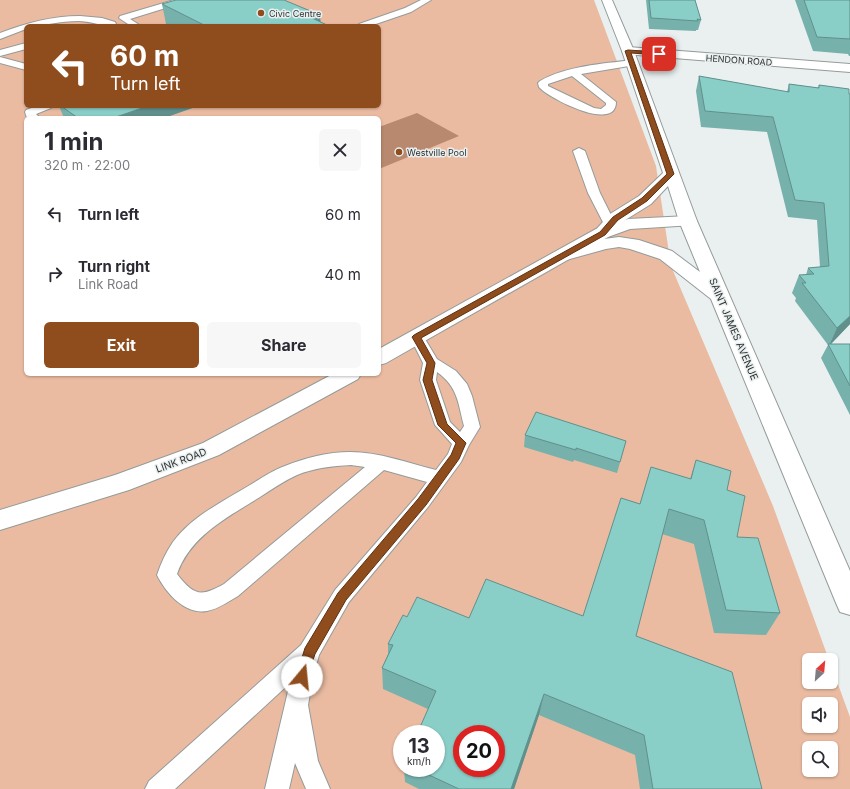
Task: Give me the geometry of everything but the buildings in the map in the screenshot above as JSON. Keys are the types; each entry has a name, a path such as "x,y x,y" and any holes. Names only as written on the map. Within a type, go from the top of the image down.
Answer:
{"main road":[{"name":"SAINT JAMES AVENUE","path":"607,0 630,57 688,221 850,603"},
{"name":"HENDON ROAD","path":"630,57 850,68"},
{"path":"381,357 606,229 616,218 645,200 671,174"},
{"path":"606,229 628,224 688,221"},
{"path":"559,257 604,244 619,242 632,244 666,256 720,297"},
{"name":"LINK ROAD","path":"0,520 120,483 212,449 346,376"}],"lane":[{"path":"126,21 124,18 182,0"},
{"path":"381,28 408,10 427,0"},
{"path":"368,24 408,10"},
{"path":"34,24 49,20 75,17 98,19 107,24"},
{"path":"113,24 126,21 132,24"},
{"path":"0,36 24,27"},
{"path":"0,54 24,47"},
{"path":"0,54 24,66"},
{"path":"574,73 608,98 611,102 611,106 602,112 594,111 568,100 544,87 543,85 548,79 630,57"},
{"path":"31,116 30,112 41,108"},
{"path":"579,151 606,229"},
{"path":"417,337 431,363 428,380 443,425 461,443"},
{"path":"277,789 309,652 342,596 422,502 455,457 461,443 472,427 462,386 454,376 442,367 431,363"},
{"path":"380,464 231,590 213,600 201,602 184,594 172,585 167,575 170,563 181,546 194,533 223,510 291,471 325,461 357,459 380,464 440,478"},
{"path":"157,789 309,652"},
{"path":"298,702 306,762 318,789"}],"shaded area":[{"path":"0,0 594,0 656,166 671,266 773,506 826,653 802,653 802,689 838,689 838,684 850,717 850,789 0,789"},
{"name":"Westville Pool","path":"417,113 459,136 381,168 381,126"}],"place":[{"name":"Civic Centre","path":"261,13"},
{"name":"Westville Pool","path":"399,152"}],"route":[{"path":"302,677 309,652 342,596 422,502 455,457 461,443 443,425 428,380 431,363 417,337 602,233 616,218 645,200 671,174 628,51 659,54"}]}
